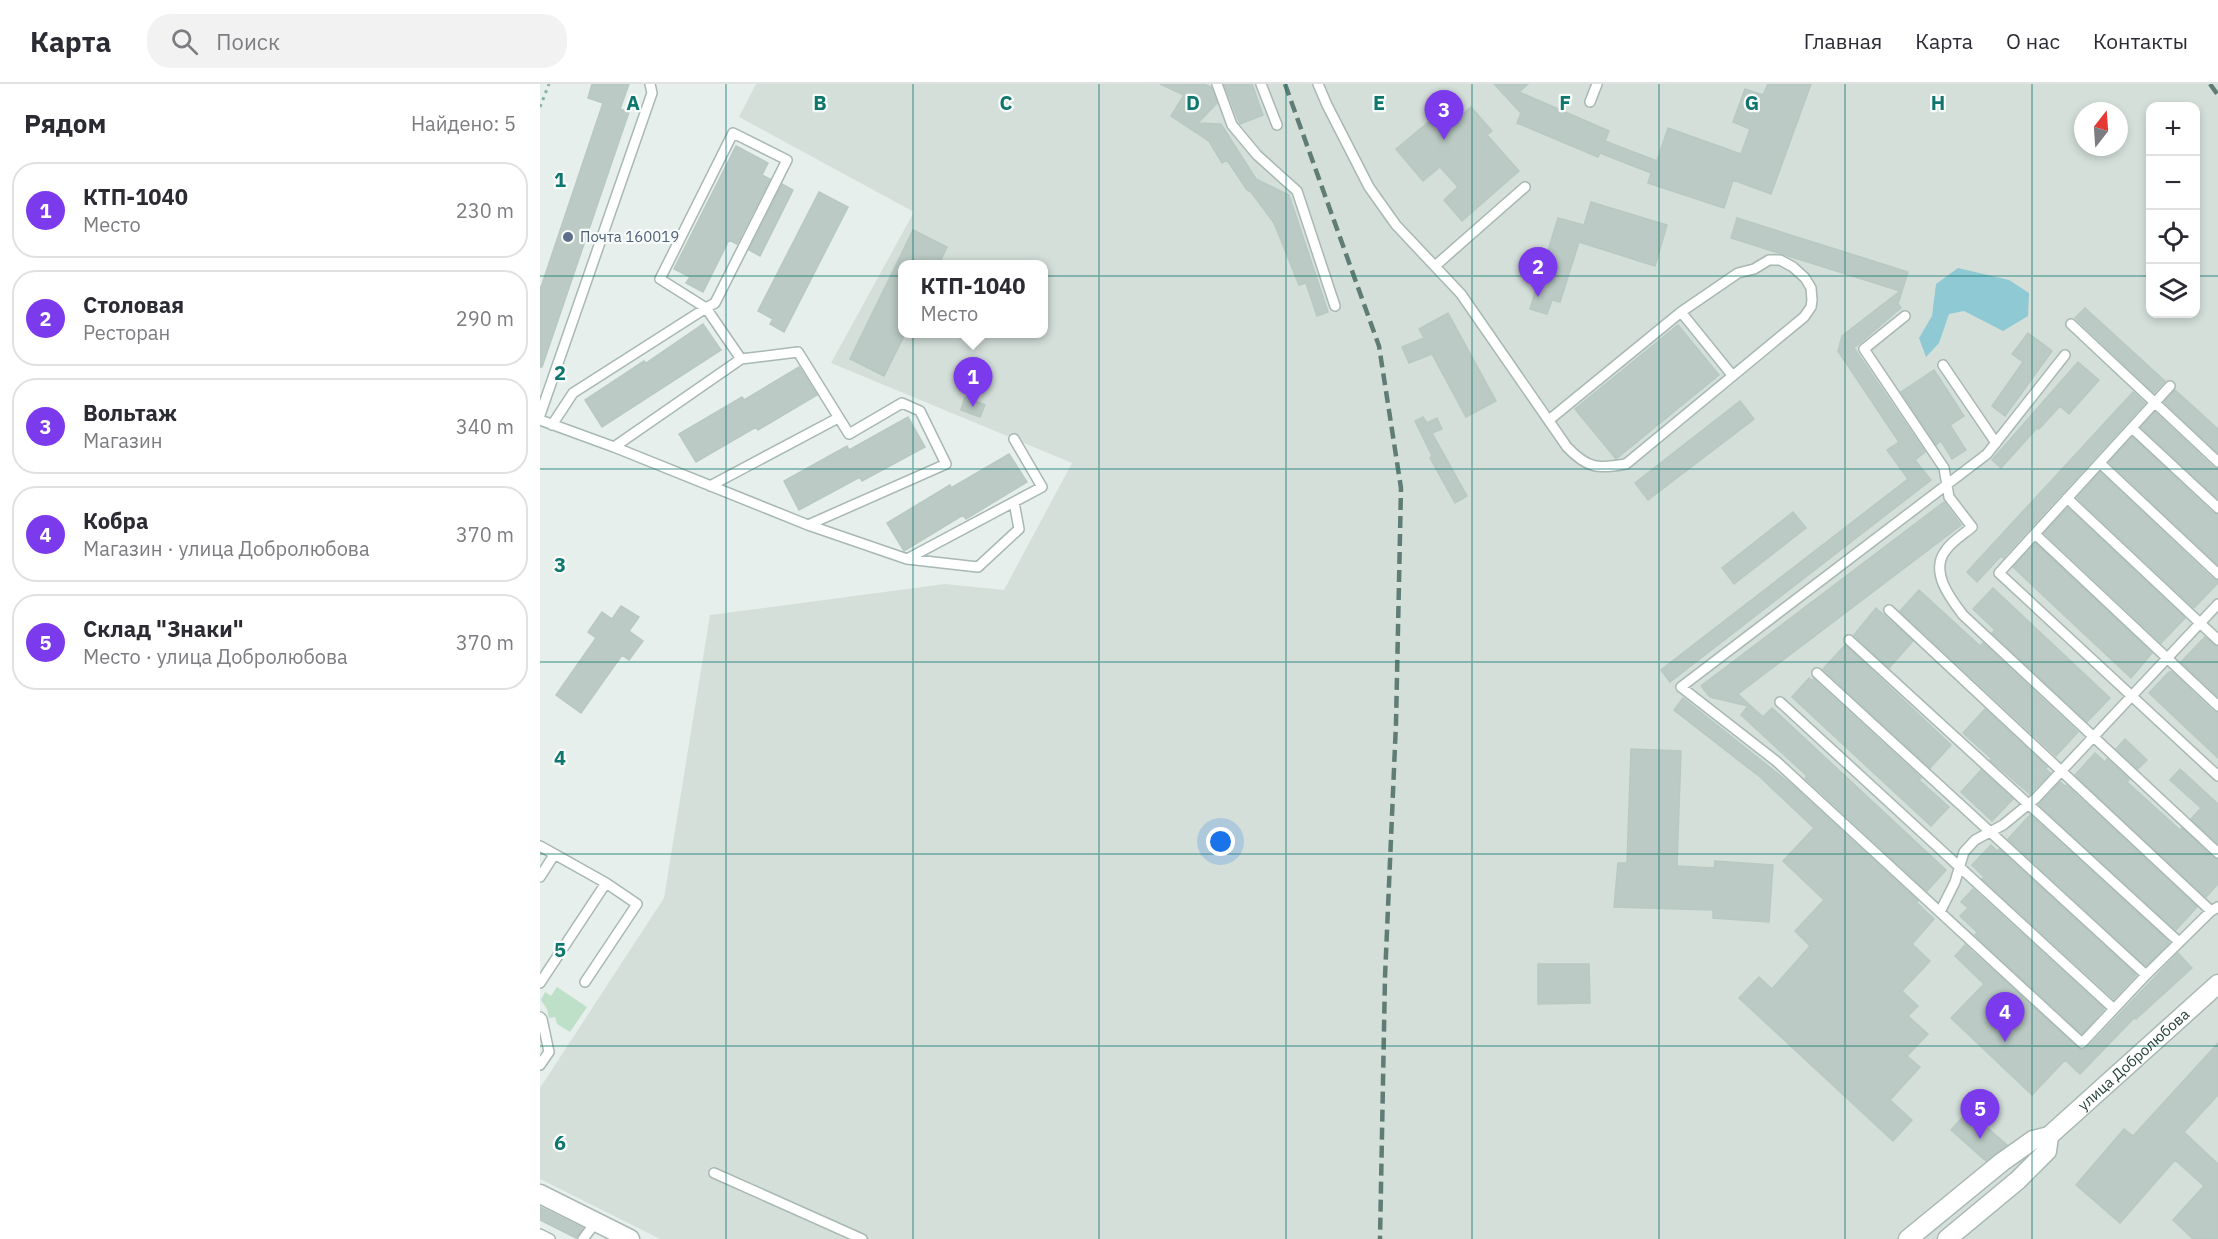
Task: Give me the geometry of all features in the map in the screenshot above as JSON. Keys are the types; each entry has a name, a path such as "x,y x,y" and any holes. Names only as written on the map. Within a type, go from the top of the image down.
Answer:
{"street":[{"name":"улица Добролюбова","path":"1908,1239 2002,1162 2033,1140 2049,1136 2218,984"},
{"name":"улица Добролюбова","path":"1947,1239 2018,1180 2047,1151 2049,1136"},
{"path":"540,1194 630,1239"}],"lane":[{"path":"540,415 652,93 650,84"},
{"path":"1217,84 1232,125 1257,155 1298,191 1335,306"},
{"path":"1261,84 1277,125"},
{"path":"1318,84 1369,187 1396,225 1461,294 1567,447 1580,461 1604,468 1626,464 1804,317 1811,308 1812,300 1805,278 1793,267 1780,260 1769,260 1754,269 1738,273 1681,312 1549,420"},
{"path":"1590,102 1597,84"},
{"path":"552,425 573,393 706,308 715,303 787,160 733,133 660,279 706,308 741,359"},
{"path":"1435,266 1525,187"},
{"path":"1681,312 1732,375"},
{"path":"1905,316 1864,349 1944,468 1949,497 1972,527 1945,550 1940,570 1946,592 1963,615 2218,853"},
{"path":"2071,324 2218,462"},
{"path":"614,447 741,359 798,352 849,434 902,403 920,411 946,464 808,525"},
{"path":"1888,610 2060,770 2215,909 2145,975 2082,1043 1776,761 1681,687 1987,454 2065,355"},
{"path":"1943,365 1996,443"},
{"path":"2170,386 1999,573 2218,776"},
{"path":"710,486 838,418"},
{"path":"540,420 614,447 808,525 907,559 978,567 1019,529 1014,502"},
{"path":"2132,428 2218,508"},
{"path":"907,559 1042,487 1014,439"},
{"path":"2100,462 2218,574"},
{"path":"2067,498 2218,640"},
{"path":"2035,534 2218,706"},
{"path":"1940,912 1955,882 1964,852 1975,840 2004,825 2026,803 2036,798 2218,604"},
{"path":"1849,640 2179,942"},
{"path":"1817,673 2145,975"},
{"path":"1780,702 2113,1008"},
{"path":"540,846 606,883 637,904 585,982"},
{"path":"540,877 554,855"},
{"path":"540,983 606,883"},
{"path":"540,1017 549,1052 540,1065"},
{"path":"714,1173 862,1239"},
{"path":"583,1239 596,1222"},
{"path":"540,1234 550,1239"}],"path":[{"path":"540,107 549,84"}],"shaded area":[{"path":"756,84 2218,84 2218,1239 660,1239 540,1179 540,1088 664,898 710,615 945,584 1004,590 1072,463 831,363 914,212 739,117"}],"green space":[{"path":"557,987 587,1007 570,1032 557,1024 555,1017 549,1018 547,1009 541,1000 545,992 551,996"}],"water":[{"path":"1958,268 2009,280 2029,293 2028,316 2003,331 1964,311 1949,314 1939,343 1926,357 1919,338 1932,316 1936,284"}],"building":[{"path":"592,84 629,84 620,109 629,112 542,367 540,367 540,290 603,103 588,98"},
{"path":"1160,84 1204,84 1211,87 1217,103 1198,123 1221,124 1256,179 1289,195 1328,312 1317,316 1306,283 1299,285 1274,223 1251,192 1247,190 1227,160 1222,163 1209,141 1171,116 1184,95"},
{"path":"1224,84 1252,84 1263,115 1240,124"},
{"path":"1494,84 1528,84 1519,92 1609,131 1605,141 1657,161 1668,128 1741,154 1750,129 1733,122 1745,89 1763,95 1768,84 1811,84 1771,194 1733,180 1724,208 1648,183 1651,173 1600,153 1598,157 1517,123 1521,113"},
{"path":"1471,107 1492,131 1487,135 1519,171 1462,221 1444,200 1458,187 1440,167 1423,181 1396,149 1443,110 1453,122"},
{"path":"736,146 768,163 762,175 770,179 737,244 729,240 703,292 686,283 690,277 674,269"},
{"path":"782,184 793,190 760,256 749,250"},
{"path":"819,192 848,207 784,332 770,324 773,319 758,311"},
{"path":"1591,202 1667,225 1655,266 1579,242 1560,302 1552,300 1547,314 1530,309 1558,218 1584,225"},
{"path":"1737,218 1908,272 1898,304 1901,308 1854,348 1925,452 1915,460 1931,480 1670,682 1661,670 1908,479 1887,450 1899,442 1838,351 1842,336 1900,291 1731,238"},
{"path":"913,230 947,247 941,260 898,260"},
{"path":"898,261 898,338 903,338 884,376 850,359"},
{"path":"2085,308 2165,381 2154,393 2075,318"},
{"path":"1448,313 1496,401 1466,417 1432,354 1409,363 1402,347 1424,338 1419,329"},
{"path":"703,324 721,350 602,427 585,400 644,361 646,363"},
{"path":"1678,325 1719,375 1616,459 1575,409"},
{"path":"2028,333 2052,351 2005,416 1992,406 2023,362 2012,354"},
{"path":"2078,362 2099,380 2069,414 2060,406 2001,468 1992,460"},
{"path":"799,367 817,395 758,430 756,427 696,462 679,434 742,397 744,400"},
{"path":"1934,370 1964,416 1950,425 1966,450 1952,459 1941,441 1936,445 1901,392"},
{"path":"2175,390 2218,429 2218,453 2164,402"},
{"path":"2133,392 2145,403 2003,558 2001,556 1977,582 1967,572"},
{"path":"965,397 985,405 980,417 961,410"},
{"path":"1740,401 1754,419 1648,500 1635,483"},
{"path":"2155,412 2213,467 2218,469 2218,499 2141,427"},
{"path":"908,417 925,447 862,481 860,477 799,510 784,481 847,446 849,450"},
{"path":"1423,417 1427,423 1437,418 1442,429 1432,433 1467,496 1455,503 1430,458 1432,456 1415,421"},
{"path":"2132,437 2213,513 2218,515 2218,565 2109,462"},
{"path":"1009,454 1027,482 966,519 963,515 904,551 887,523 950,485 951,488"},
{"path":"2100,472 2213,579 2218,581 2194,608 2077,498"},
{"path":"1944,502 1961,525 1738,694 1763,717 1772,708 1946,870 1927,891 1741,715 1748,706 1710,697 1701,686"},
{"path":"2068,508 2185,618 2161,643 2044,533"},
{"path":"1793,512 1806,528 1734,584 1722,568"},
{"path":"2035,543 2152,653 2131,678 2013,567"},
{"path":"1993,588 2110,698 2087,722 1992,633 1995,630 1973,609"},
{"path":"1919,590 1980,646 1983,643 2078,732 2056,756 1900,611"},
{"path":"621,606 639,617 629,631 643,641 629,660 622,655 581,713 556,695 596,638 588,632 602,612 612,619"},
{"path":"1876,608 1913,641 1889,668 1854,635"},
{"path":"2205,637 2218,647 2218,697 2181,662"},
{"path":"1845,645 1951,745 1930,768 1823,669"},
{"path":"2169,672 2172,672 2213,711 2218,713 2218,758 2149,693"},
{"path":"1809,678 1812,681 1813,679 1921,778 1919,780 1949,807 1931,826 1792,697"},
{"path":"1683,698 1792,785 1918,901 1916,902 1934,919 1912,944 1930,961 1902,991 1918,1006 1908,1016 1928,1034 1907,1056 1920,1067 1890,1100 1912,1120 1893,1141 1739,998 1759,977 1772,989 1810,946 1795,931 1824,900 1783,861 1814,828 1760,777 1674,710"},
{"path":"1985,709 2047,767 2045,768 2050,773 2030,794 1963,733"},
{"path":"2125,739 2147,760 2138,769 2116,749"},
{"path":"1631,749 1681,751 1677,866 1714,868 1715,861 1773,865 1769,922 1713,918 1713,910 1614,907 1618,863 1627,863"},
{"path":"2095,753 2105,762 2107,759 2129,779 2127,782 2180,830 2182,828 2213,858 2218,860 2218,884 2206,897 2075,775"},
{"path":"2180,769 2218,804 2218,844 2191,819 2201,808 2170,780"},
{"path":"1981,770 2013,799 1992,821 1961,792"},
{"path":"2060,782 2066,785 2197,907 2176,930 2039,805"},
{"path":"2030,815 2167,940 2169,943 2146,966 2008,839"},
{"path":"1991,845 1997,851 1999,849 2136,975 2114,999 1982,879 1984,877 1972,865"},
{"path":"1973,889 2104,1009 2082,1034 1975,935 1977,932 1960,916 1968,908 1961,902"},
{"path":"1965,945 2081,1050 2087,1048 2178,953 2192,968 2136,1019 2135,1017 2080,1074 2065,1060 2032,1095 1951,1018 1984,984 1955,956"},
{"path":"1538,964 1589,964 1590,1003 1538,1004"},
{"path":"2218,1043 2218,1095 2184,1132 2218,1164 2218,1239 2193,1239 2173,1220 2204,1186 2175,1160 2120,1223 2076,1185 2124,1129 2133,1136"},
{"path":"1968,1111 2007,1145 1986,1161 1951,1130"},
{"path":"540,1207 583,1228 576,1238 540,1220"}],"railway":[{"path":"1285,84 1379,346 1401,488 1396,723 1385,977 1380,1239"},
{"path":"2210,84 2218,95"}],"place":[{"name":"Вольтаж","path":"1444,140"},
{"name":"Почта 160019","path":"568,237"},
{"name":"Столовая","path":"1538,297"},
{"name":"КТП-1040","path":"973,407"},
{"name":"Кобра","path":"2005,1042"},
{"name":"Склад \"Знаки\"","path":"1980,1139"}]}
